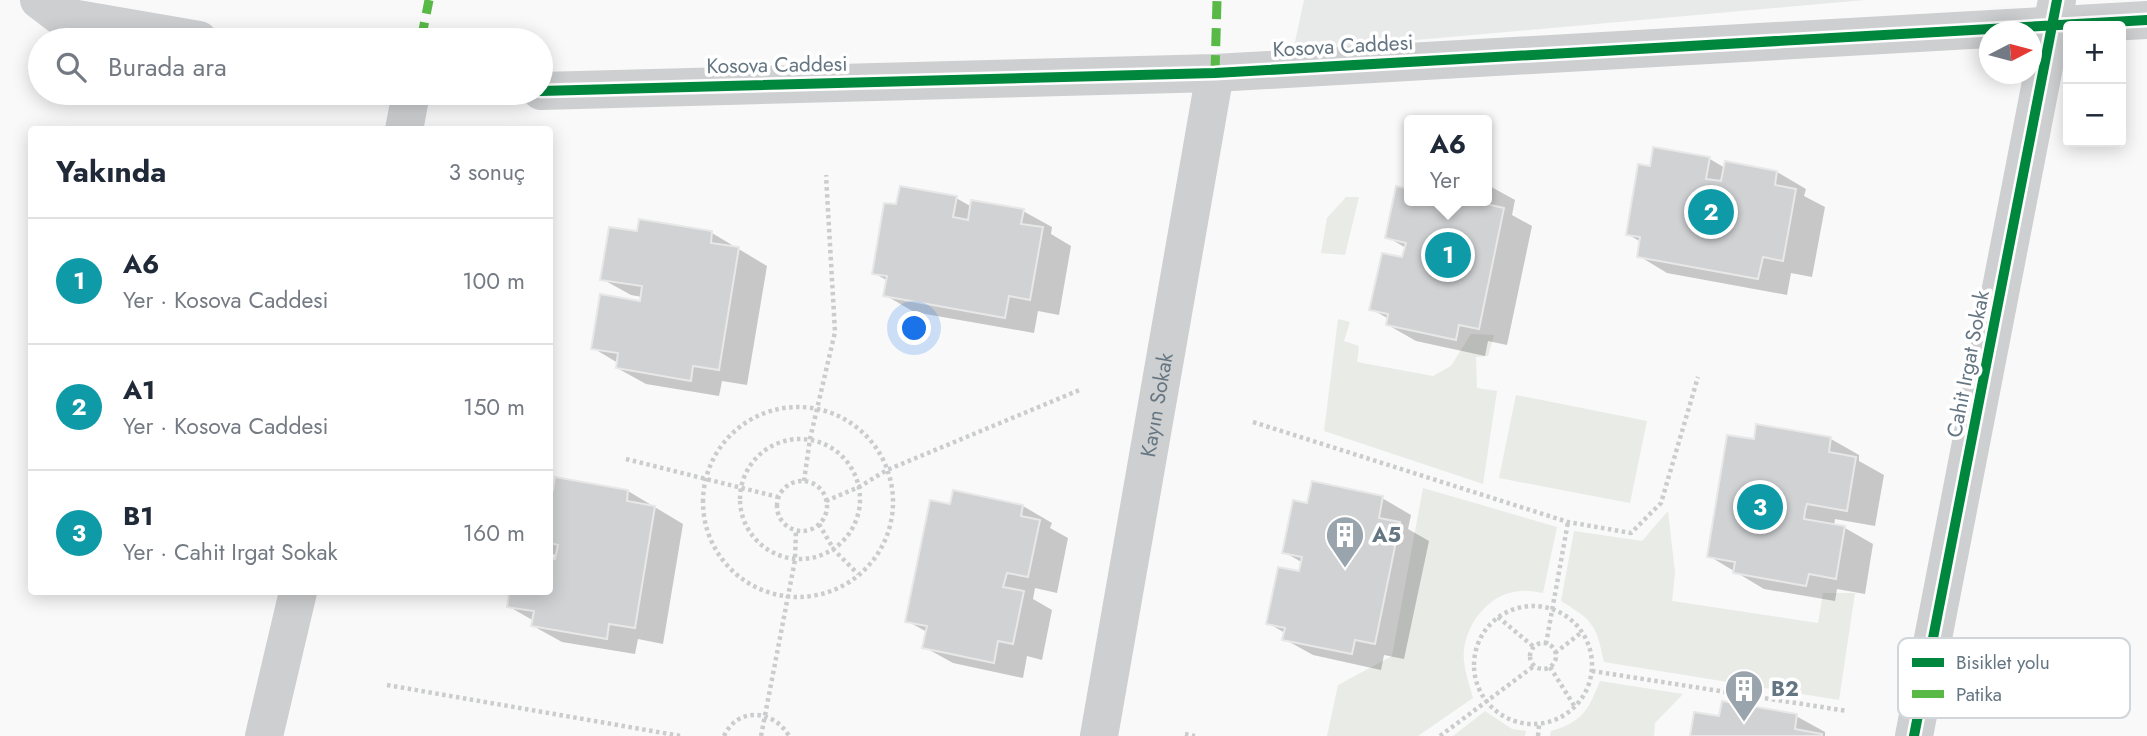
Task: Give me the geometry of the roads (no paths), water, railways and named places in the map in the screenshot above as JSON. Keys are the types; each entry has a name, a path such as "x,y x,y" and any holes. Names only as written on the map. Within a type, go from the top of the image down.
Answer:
{"street":[{"path":"39,0 60,16 130,28"},
{"name":"Kosova Caddesi","path":"553,91 1214,73 2056,13 2147,20"},
{"name":"Cahit Irgat Sokak","path":"1933,638 2056,13"},
{"name":"Kayın Sokak","path":"1099,736 1214,73"},
{"path":"405,126 409,105"},
{"path":"264,736 297,595"},
{"name":"Cahit Irgat Sokak","path":"1914,736 1918,718"}],"place":[{"name":"A1","path":"1711,212"},
{"name":"A6","path":"1448,255"},
{"name":"B1","path":"1760,507"},
{"name":"A5","path":"1345,569"},
{"name":"B2","path":"1744,723"}]}
